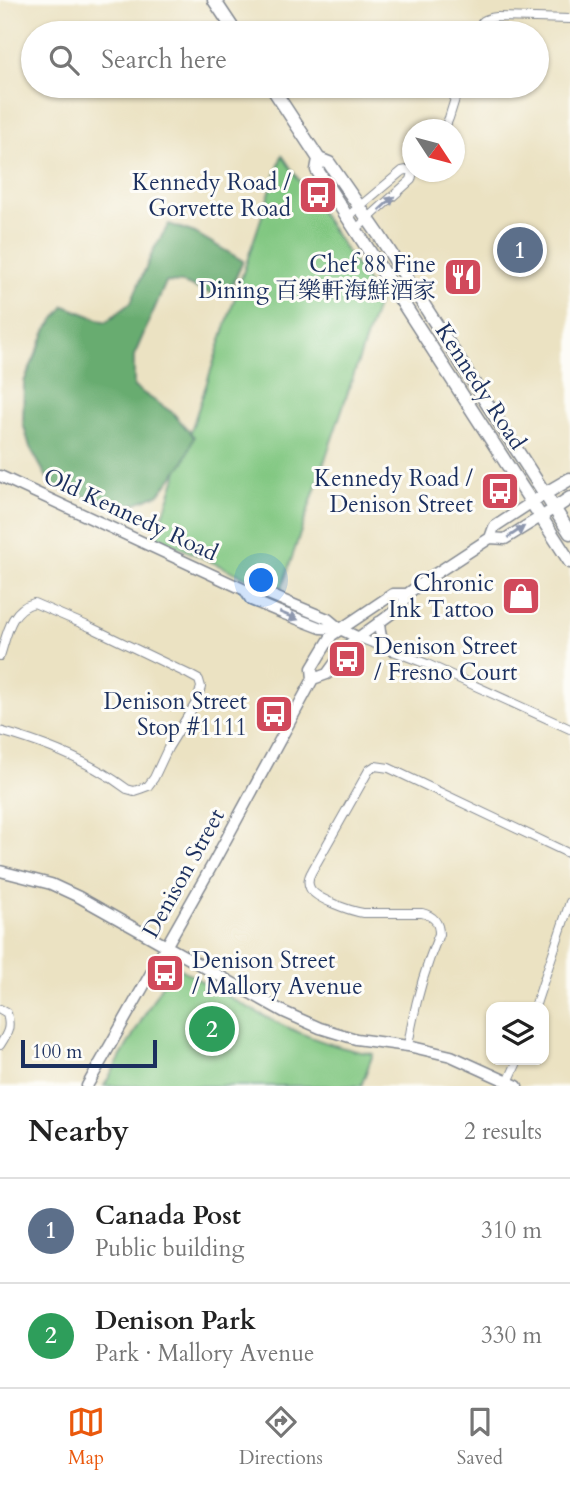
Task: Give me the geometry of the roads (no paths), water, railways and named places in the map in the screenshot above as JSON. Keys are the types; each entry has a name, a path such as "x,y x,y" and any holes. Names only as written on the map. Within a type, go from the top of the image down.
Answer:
{"main road":[{"path":"214,0 228,21"},
{"name":"Kennedy Road","path":"279,98 319,159 329,163 360,207 570,533"},
{"name":"Kennedy Road","path":"319,159 317,170 570,562"},
{"name":"Denison Street","path":"545,493 570,479"},
{"name":"Denison Street","path":"555,508 570,498"}],"street":[{"path":"483,21 497,17 570,19"},
{"path":"449,119 455,98"},
{"path":"347,217 402,172"},
{"path":"355,230 409,182"},
{"name":"Old Kennedy Road","path":"0,476 245,590 251,600 321,628 340,629 357,637"},
{"name":"Denison Street","path":"313,679 327,674 342,651 401,606 407,594 490,538 494,527 545,493"},
{"name":"Denison Street","path":"490,538 505,539 555,508"},
{"name":"Denison Street","path":"87,1086 313,679 312,668 328,640 393,594 407,594"},
{"path":"0,656 19,609 34,603 188,674 199,680 201,687 197,701 168,748 154,778 148,786 134,791 83,762 0,731"},
{"path":"379,622 382,641 392,650"},
{"path":"357,637 570,730"},
{"path":"408,1046 419,988 439,934 435,919 422,914 355,912 318,896 311,891 308,883 312,871 369,770 375,766 389,768 570,854"},
{"path":"0,871 51,884 79,897 308,1024 356,1039 408,1046 461,1060 513,1084 517,1065"},
{"path":"537,1002 570,902"},
{"path":"0,1009 7,1013 10,1027 0,1045"}],"place":[{"name":"Kennedy Road / Gorvette Road","path":"318,195"},
{"name":"Canada Post","path":"520,250"},
{"name":"Chef 88 Fine Dining 百樂軒海鮮酒家","path":"463,277"},
{"name":"Kennedy Road / Denison Street","path":"500,491"},
{"name":"Chronic Ink Tattoo","path":"521,596"},
{"name":"Denison Street / Fresno Court","path":"347,659"},
{"name":"Denison Street Stop #1111","path":"274,714"},
{"name":"Denison Street / Mallory Avenue","path":"165,973"},
{"name":"Denison Park","path":"212,1029"}]}
